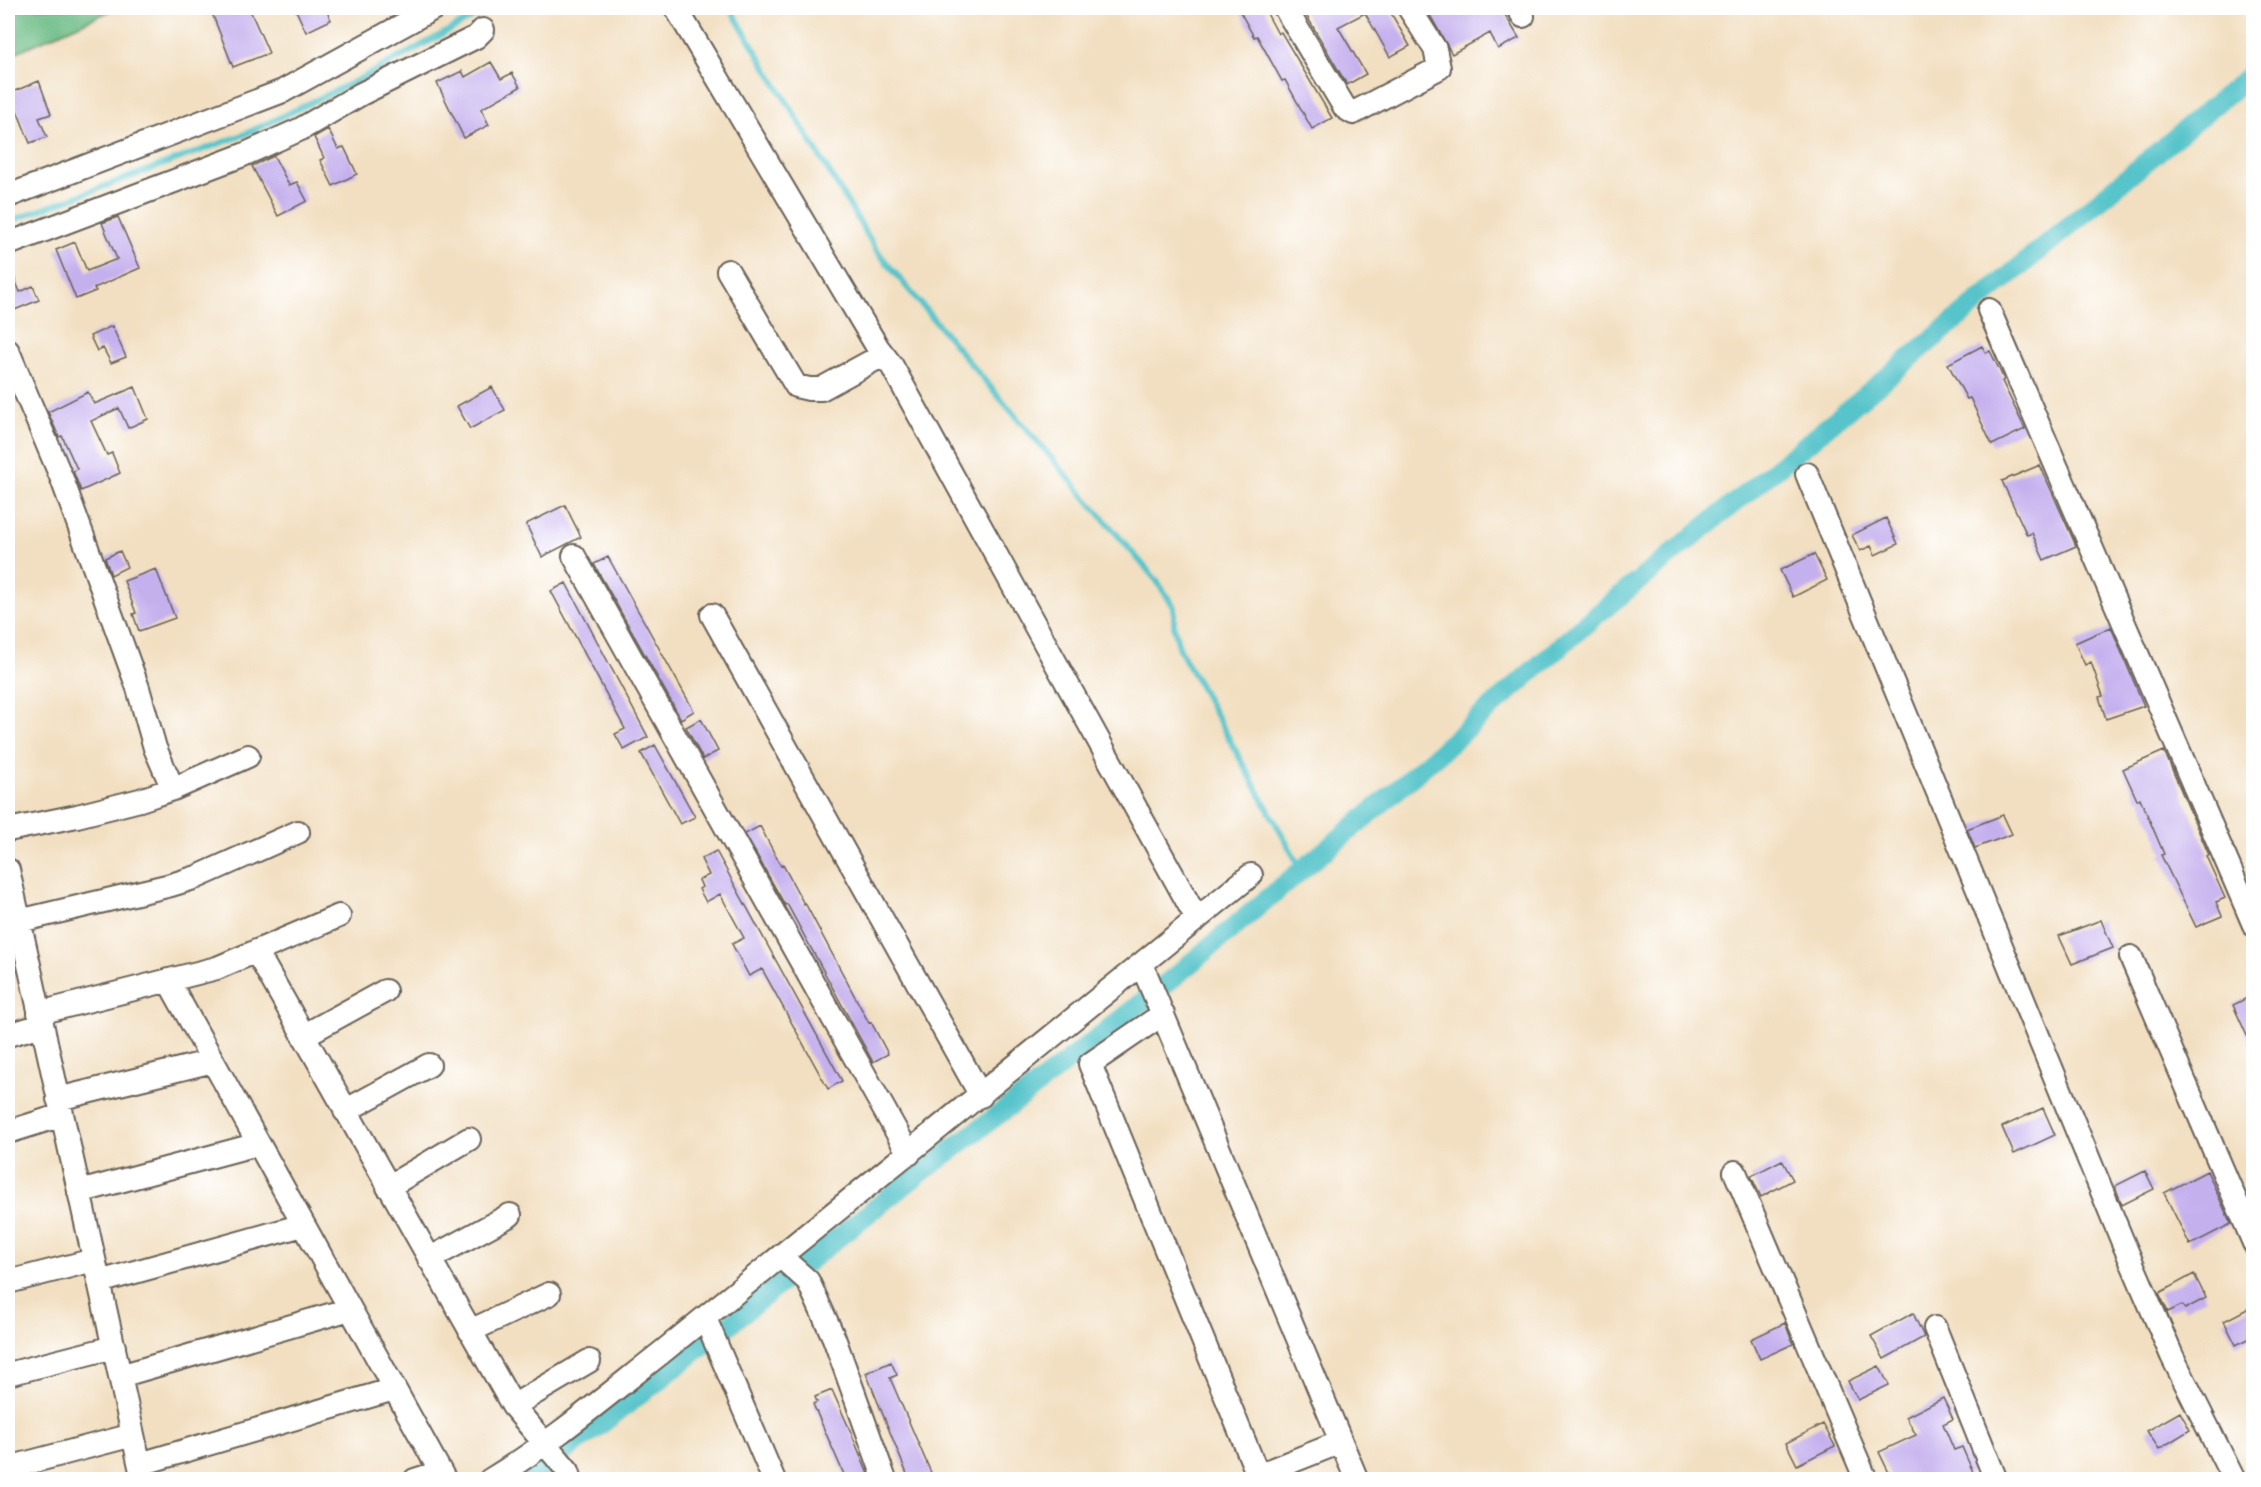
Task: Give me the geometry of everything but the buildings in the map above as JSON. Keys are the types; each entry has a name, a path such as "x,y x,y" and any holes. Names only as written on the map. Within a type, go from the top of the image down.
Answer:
{"street":[{"path":"8,196 283,91 434,8"},
{"path":"675,8 883,355 898,376 1197,919"},
{"path":"1285,8 1345,108 1353,113 1439,68 1435,49 1409,8"},
{"path":"8,244 243,155 302,129 362,94 476,37 483,30"},
{"path":"728,271 796,386 821,389 883,355"},
{"path":"1989,310 2253,925"},
{"path":"8,351 62,479 138,688 155,748 173,789"},
{"path":"1807,474 2127,1251 2172,1356 2234,1479"},
{"path":"574,556 909,1154"},
{"path":"712,615 981,1096"},
{"path":"8,830 140,800 173,789 248,756"},
{"path":"16,932 188,879 298,832"},
{"path":"8,870 16,932 41,1019 141,1472 394,1389"},
{"path":"490,1479 545,1444 706,1319 981,1096 1144,970 1197,919 1251,875"},
{"path":"8,1035 41,1019 168,980 217,968 339,916"},
{"path":"256,951 513,1406 570,1475"},
{"path":"2131,957 2253,1243"},
{"path":"1144,970 1357,1479"},
{"path":"168,980 442,1476 415,1479"},
{"path":"303,1036 385,991"},
{"path":"1161,1010 1090,1064 1259,1477 1341,1442"},
{"path":"8,1132 60,1107 213,1061"},
{"path":"345,1111 429,1065"},
{"path":"387,1186 469,1139"},
{"path":"79,1192 258,1144"},
{"path":"1734,1172 1866,1479"},
{"path":"429,1259 510,1215"},
{"path":"99,1282 303,1225"},
{"path":"782,1258 808,1281 834,1338 885,1479"},
{"path":"8,1282 94,1260"},
{"path":"470,1331 549,1294"},
{"path":"120,1376 350,1309"},
{"path":"706,1319 774,1479"},
{"path":"1935,1328 1996,1479"},
{"path":"8,1374 114,1347"},
{"path":"513,1406 589,1361"},
{"path":"8,1468 133,1435"}],"green space":[{"path":"8,8 117,8 8,56"}],"waterway":[{"path":"8,222 245,134 360,79 490,8"},
{"path":"730,8 877,251 1157,581 1174,607 1174,628 1180,650 1301,869"},
{"path":"527,1480 662,1378 894,1193 1022,1097 1174,977 1389,797 1588,622 1809,442 2254,72"}]}
